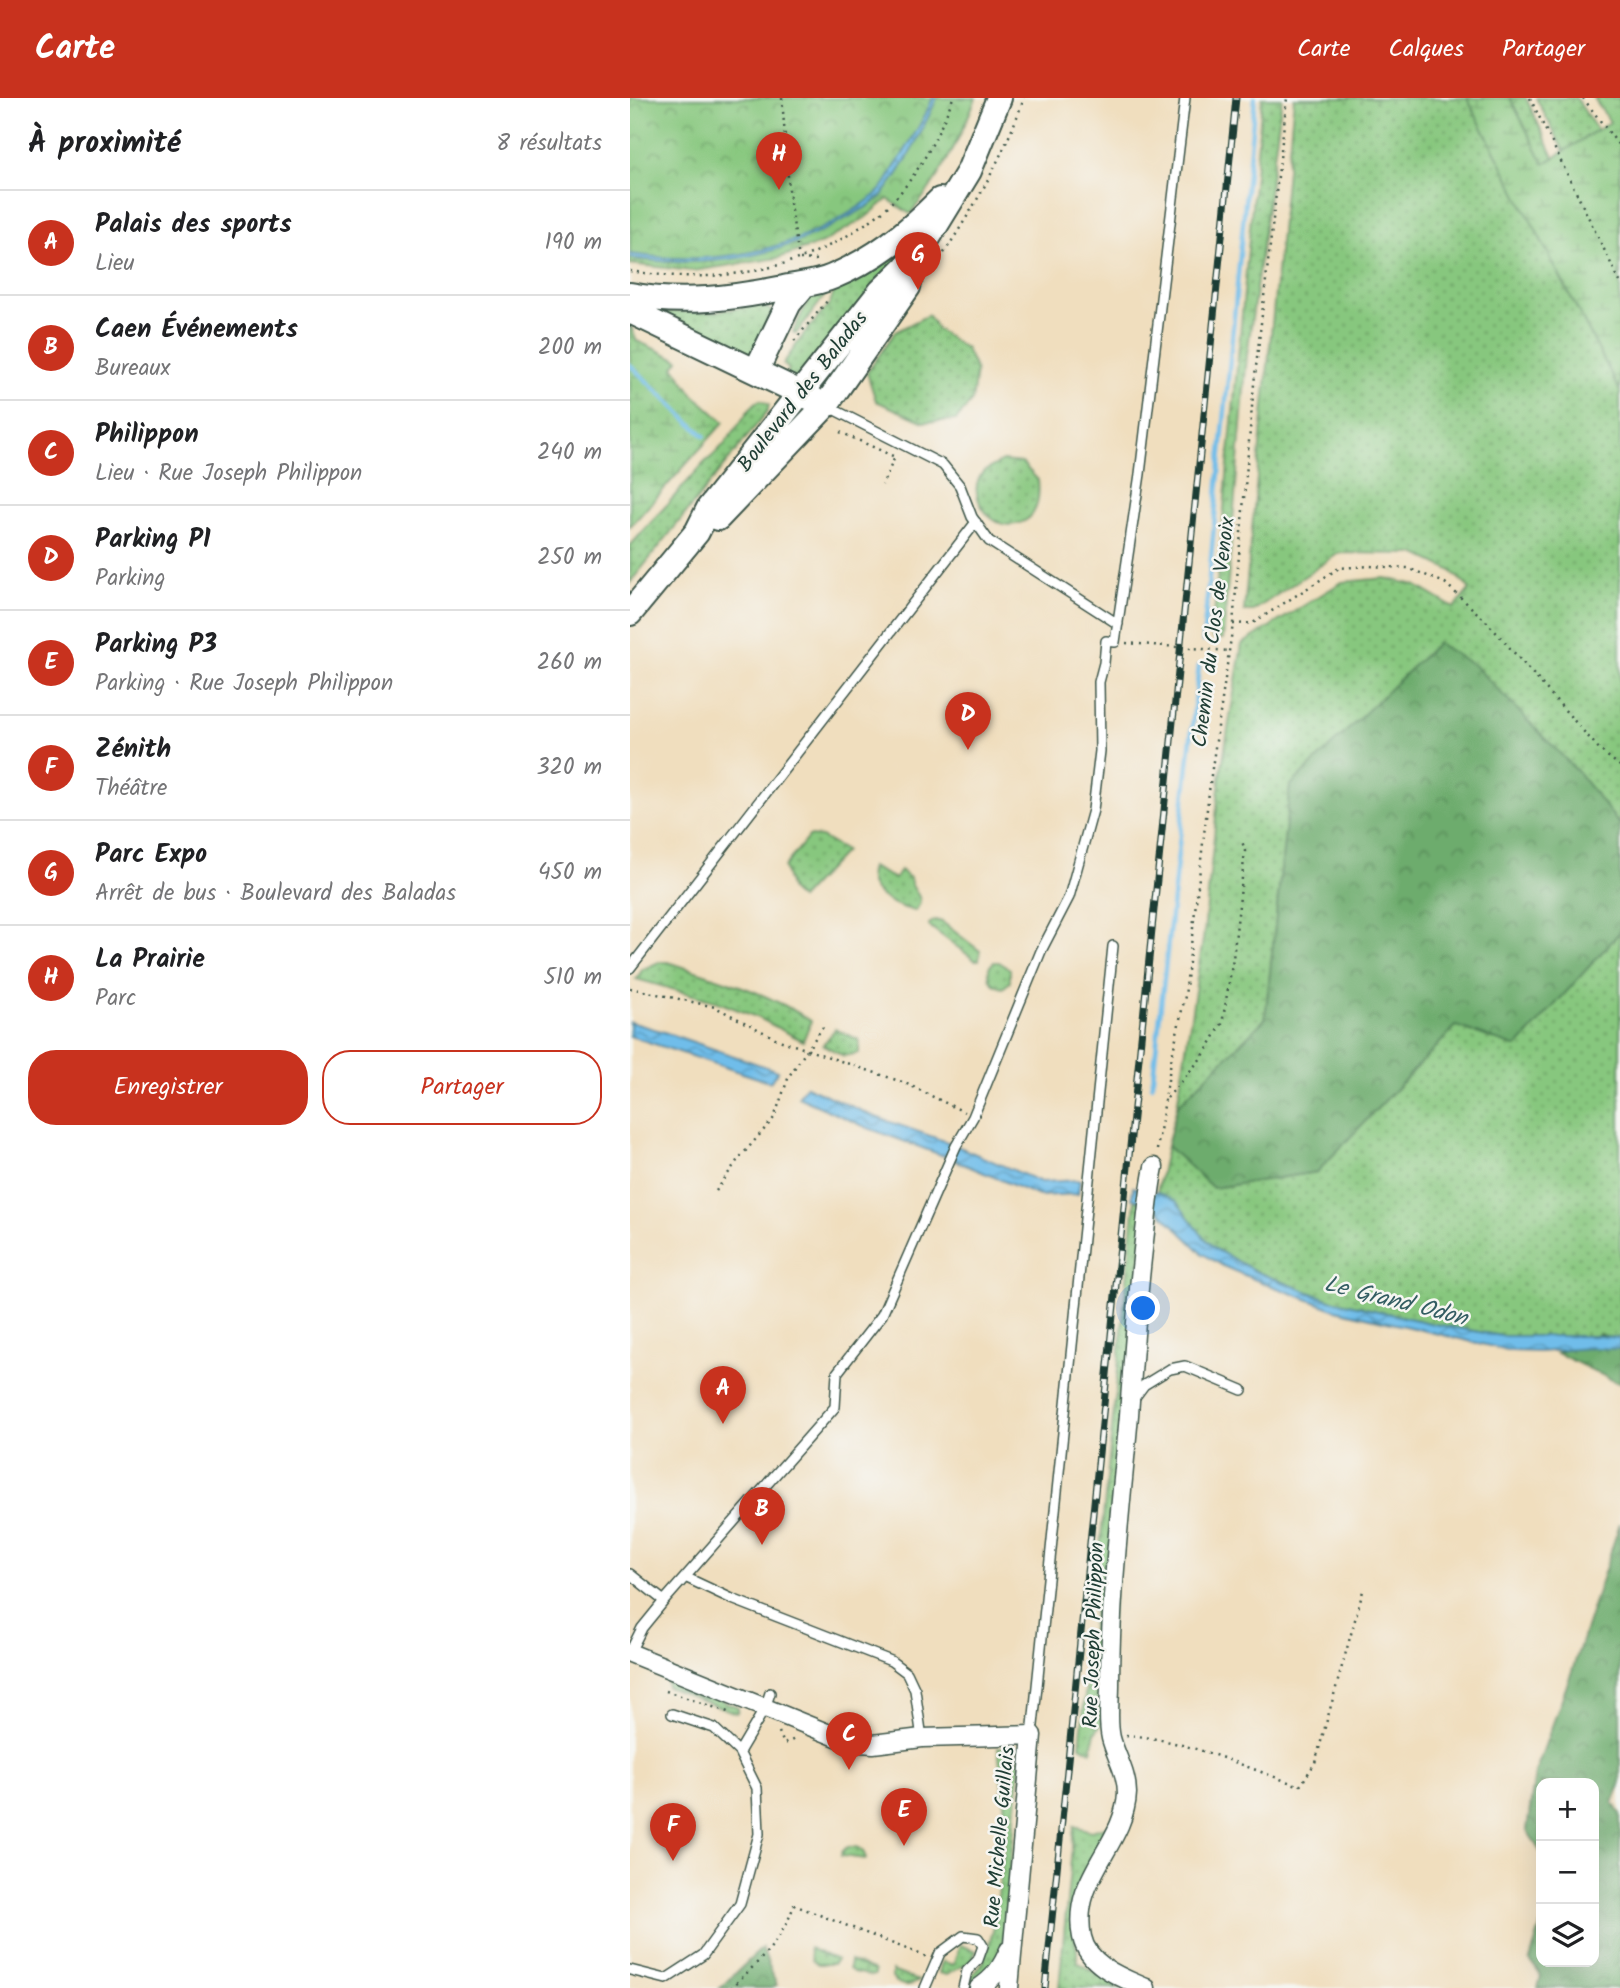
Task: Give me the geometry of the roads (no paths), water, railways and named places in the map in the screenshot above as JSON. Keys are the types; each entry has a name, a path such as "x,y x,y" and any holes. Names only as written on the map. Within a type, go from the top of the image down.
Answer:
{"main road":[{"name":"Boulevard des Baladas","path":"630,613 697,532 709,508 881,291 917,256 969,171 999,98"},
{"path":"630,295 665,300 733,298 831,278 892,243 969,171"},
{"name":"Boulevard des Baladas","path":"697,532 721,517 826,405 908,287 917,256"},
{"path":"756,372 789,303 804,285"},
{"path":"826,405 823,392 866,336 881,291"},
{"path":"630,311 826,405"}],"street":[{"name":"Rue Joseph Philippon","path":"1146,1988 1105,1968 1091,1955 1083,1941 1080,1917 1082,1899 1120,1820 1127,1796 1126,1777 1110,1733 1111,1636 1138,1286 1152,1176"},
{"path":"630,1653 767,1701 849,1742 873,1744 922,1738 1031,1735"},
{"name":"Rue Michelle Guillais","path":"1009,1988 1031,1735"},
{"name":"Rue Michelle Guillais","path":"979,1988 993,1978 1012,1944"}],"lane":[{"path":"630,1653 642,1628 664,1601 835,1407 837,1373 883,1315 956,1146 973,1116 1041,951 1069,897 1093,810 1100,751 1099,682 1106,641 1115,642 1118,624 1142,460 1185,98"},
{"path":"826,405 943,465 960,486 976,522 989,541 1118,624"},
{"path":"630,968 976,522"},
{"path":"1031,1735 1113,946"},
{"path":"1129,1405 1144,1385 1170,1368 1185,1366 1242,1390"},
{"path":"630,1574 664,1601"},
{"path":"685,1577 891,1661 907,1673 915,1690 922,1738"},
{"path":"739,1752 767,1701"},
{"path":"630,1970 666,1979 703,1955 740,1904 759,1834 757,1788 739,1752 714,1728 672,1714"},
{"path":"925,1988 940,1953 963,1936 978,1938 983,1946 978,1960 967,1971 963,1988"}],"water":[{"path":"933,98 937,98 898,174 878,199 857,213 790,245 739,258 686,262 630,258 630,254 685,258 739,254 791,241 841,218 864,204 882,188"},
{"path":"630,1022 778,1071 770,1082 630,1036"},
{"path":"806,1086 873,1116 950,1143 1041,1182 1080,1180 1078,1194 1039,1196 798,1097"},
{"path":"1133,1187 1157,1192 1176,1201 1215,1249 1257,1272 1327,1299 1434,1324 1502,1336 1620,1338 1620,1349 1511,1351 1336,1310 1225,1267 1203,1254 1153,1205 1132,1199"}],"waterway":[{"path":"1203,641 1255,98"},
{"path":"630,365 704,436"},
{"path":"1152,1086 1199,666"}],"railway":[{"path":"1045,1988 1236,98"}],"place":[{"name":"La Prairie","path":"779,190"},
{"name":"Parc Expo","path":"918,290"},
{"name":"Parking P1","path":"968,750"},
{"name":"Palais des sports","path":"723,1424"},
{"name":"Caen Événements","path":"762,1545"},
{"name":"Philippon","path":"849,1770"},
{"name":"Parking P3","path":"904,1846"},
{"name":"Zénith","path":"673,1861"}],"water label":[{"name":"Le Grand Odon","path":"1396,1300"}]}
